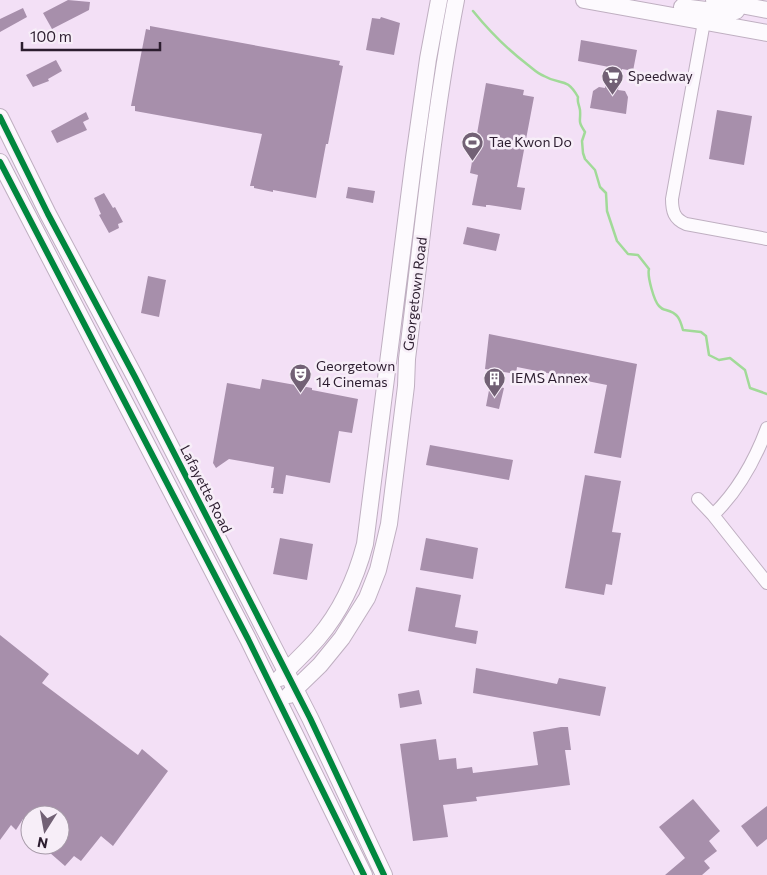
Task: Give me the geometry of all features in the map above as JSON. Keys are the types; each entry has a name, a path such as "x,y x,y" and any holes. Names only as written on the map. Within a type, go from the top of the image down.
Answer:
{"main road":[{"name":"Georgetown Road","path":"275,695 286,671 318,638 338,610 355,576 365,544 414,158 428,59 439,0"},
{"name":"Georgetown Road","path":"275,695 296,690 332,652 353,623 367,598 385,545 406,386 407,359 433,136 456,0"},
{"path":"584,0 767,33"},
{"path":"714,0 767,10"},
{"path":"655,13 680,7 730,13 736,11 740,5"},
{"name":"Lafayette Road","path":"0,117 48,214 135,377 296,690 384,875"},
{"path":"0,162 199,545 364,875"}],"street":[{"path":"704,22 672,199 674,216 686,224 767,239"},
{"path":"713,515 740,482 757,452 767,428"},
{"path":"698,499 767,583"}],"building":[{"path":"68,0 90,2 89,10 52,29 43,13"},
{"path":"23,8 27,17 0,32 0,19"},
{"path":"381,17 400,23 394,55 366,50 372,18 380,19"},
{"path":"150,26 340,61 339,65 343,66 316,198 273,190 273,192 250,186 262,134 135,111 135,106 131,106 146,29 150,30"},
{"path":"581,40 637,50 633,71 622,69 618,90 625,91 628,97 626,114 590,108 593,91 599,87 605,88 609,67 578,61"},
{"path":"56,60 62,71 48,79 49,81 33,87 26,75"},
{"path":"486,83 524,90 523,95 534,97 517,187 525,188 521,210 489,205 486,205 486,207 472,205 478,175 470,173"},
{"path":"717,110 752,116 744,165 709,159"},
{"path":"86,112 89,119 83,122 87,130 57,143 51,131"},
{"path":"348,187 375,191 373,203 346,198"},
{"path":"104,193 113,208 115,207 123,222 118,224 119,228 109,233 99,215 101,214 94,198"},
{"path":"467,227 500,234 496,251 463,244"},
{"path":"148,276 166,280 159,317 141,313"},
{"path":"489,334 637,364 621,458 594,453 607,385 517,367 516,374 485,369"},
{"path":"262,379 358,399 352,433 339,431 330,483 286,475 283,494 273,493 274,488 271,488 274,467 229,459 216,468 213,463 227,383 260,389"},
{"name":"IEMS Annex","path":"490,385 504,388 499,409 486,406"},
{"path":"430,445 513,460 509,480 426,465"},
{"path":"585,475 621,481 612,532 621,533 612,585 606,584 604,595 565,588"},
{"path":"280,538 313,544 307,580 273,574"},
{"path":"426,538 478,548 473,579 420,570"},
{"path":"416,587 461,595 455,627 478,631 476,644 408,631"},
{"path":"0,635 49,674 42,683 138,755 142,749 168,771 113,846 101,836 81,861 74,856 65,866 52,855 70,855 70,805 20,805 20,824 16,830 11,825 0,840"},
{"path":"476,668 557,684 559,678 606,687 600,716 473,693"},
{"path":"419,690 422,704 400,708 398,694"},
{"path":"568,727 571,750 565,750 570,785 476,797 477,801 443,805 448,837 413,841 400,744 436,739 439,760 456,758 457,769 472,767 473,773 538,765 533,732"},
{"path":"693,799 720,831 709,841 717,851 704,861 710,868 702,875 665,875 685,858 659,827"},
{"path":"767,806 767,839 757,847 741,826"}],"waterway":[{"path":"473,11 499,40 520,59 540,74 566,84 574,90 578,97 580,123 585,132 582,141 583,153 585,159 595,170 600,187 606,193 607,211 617,241 628,254 638,255 649,269 651,288 659,306 676,315 683,330 701,332 706,336 709,355 719,360 730,358 745,370 750,388 767,394"}],"cycle path":[{"path":"0,117 48,214 135,377 310,718 384,875"},
{"path":"0,162 248,639 364,875"}],"place":[{"name":"Speedway","path":"612,95"},
{"name":"Tae Kwon Do","path":"473,161"},
{"name":"Georgetown 14 Cinemas","path":"300,393"},
{"name":"IEMS Annex","path":"495,397"}]}
